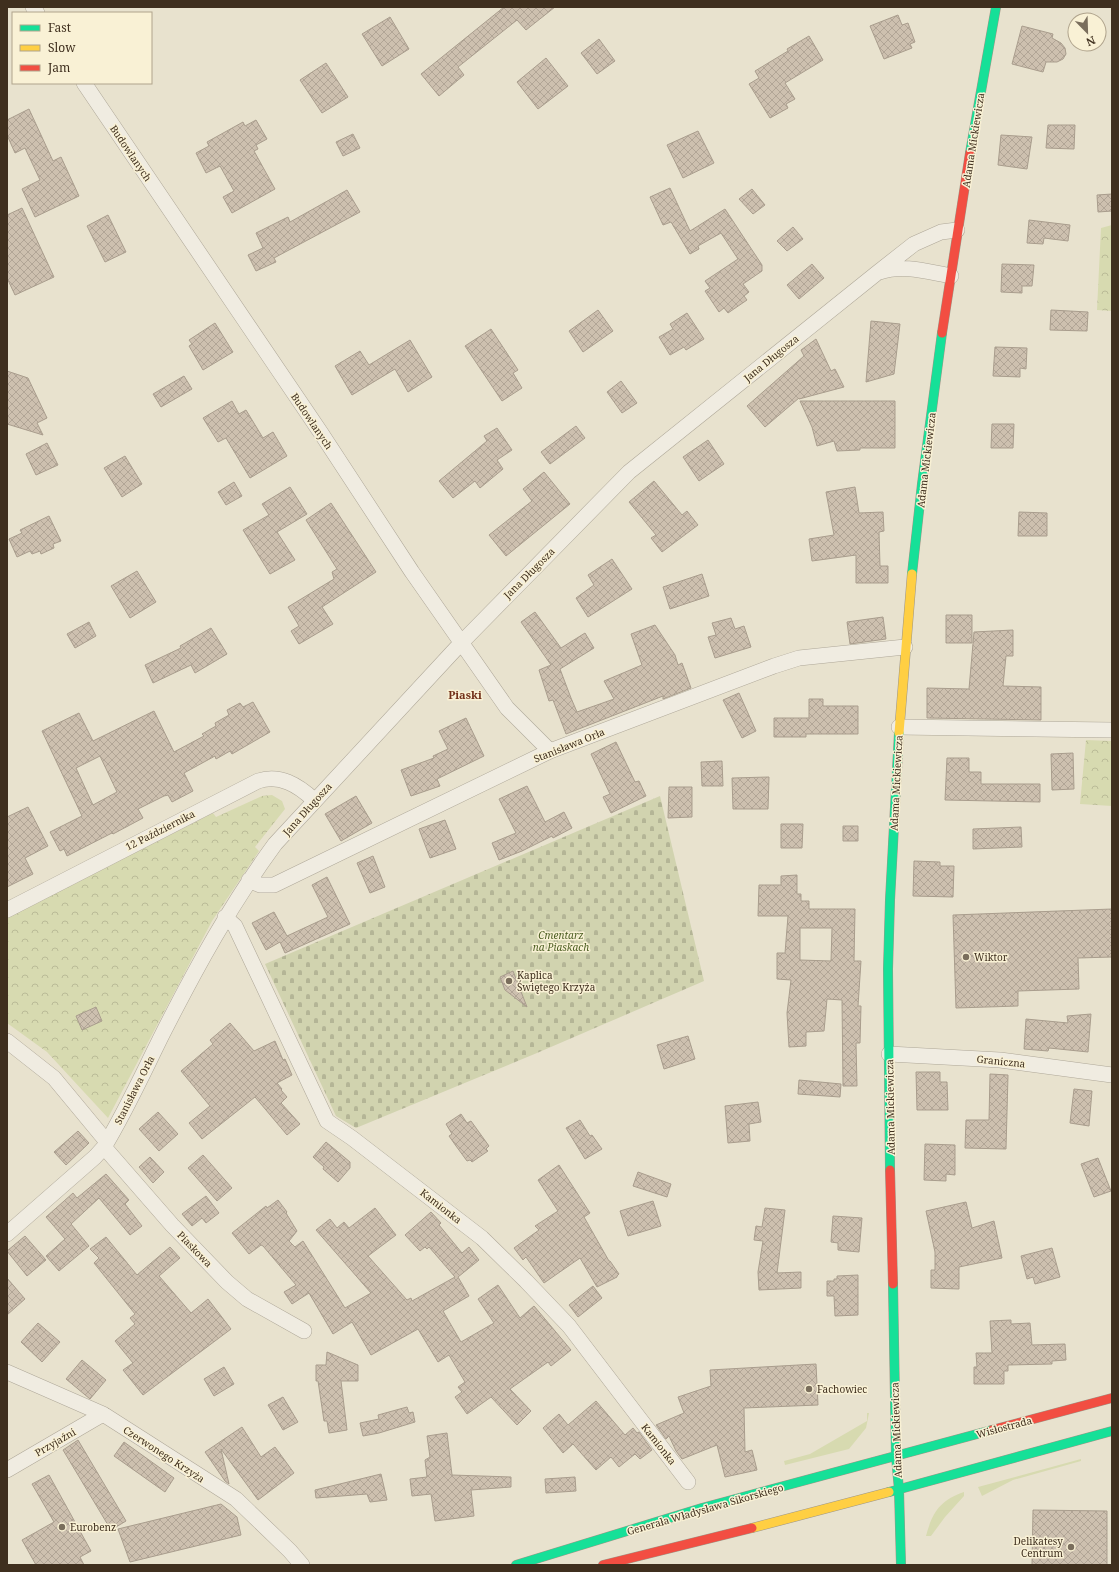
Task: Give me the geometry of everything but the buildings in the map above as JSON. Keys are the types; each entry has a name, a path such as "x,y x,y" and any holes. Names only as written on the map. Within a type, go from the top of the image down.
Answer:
{"street":[{"name":"Adama Mickiewicza","path":"901,1565 899,1490 896,1456 889,1054 890,902 899,727 905,647 925,457 958,230 996,7"},
{"name":"Budowlanych","path":"85,84 321,434 412,572 507,708 550,751"},
{"name":"Jana Długosza","path":"225,917 275,844 314,800 462,642 629,472 914,244 941,232 958,230"},
{"name":"Jana Długosza","path":"877,273 888,269 906,268 951,276"},
{"name":"Stanisława Orła","path":"249,880 260,885 274,885 550,751 774,666 799,658 905,647"},
{"path":"899,727 1112,730"},
{"name":"12 Października","path":"7,910 258,781 275,778 283,780 298,788 314,800"},
{"name":"Stanisława Orła","path":"7,1234 95,1157 105,1144 225,917"},
{"name":"Kamionka","path":"225,917 235,926 326,1121 352,1138 482,1238 526,1281 569,1326 688,1482"},
{"name":"Piaskowa","path":"7,1041 54,1078 105,1144 172,1225 227,1282 247,1299 304,1331"},
{"name":"Graniczna","path":"889,1054 1000,1060 1112,1075"},
{"name":"Czerwonego Krzyża","path":"7,1372 103,1414 236,1500 290,1551 302,1565"},
{"name":"Wisłostrada","path":"896,1456 1112,1398"},
{"name":"Przyjaźni","path":"7,1470 103,1414"},
{"path":"603,1565 899,1490 1112,1431"},
{"name":"Generała Władysława Sikorskiego","path":"516,1565 702,1508 896,1456"}],"green space":[{"path":"1112,225 1112,311 1097,310 1101,228"},
{"path":"1086,740 1112,741 1112,806 1080,804"},
{"path":"272,795 282,801 285,809 255,847 259,851 212,921 108,1118 47,1052 7,1023 7,918 213,813 216,817 262,796"},
{"name":"Cmentarz na Piaskach","path":"660,796 704,981 537,1053 356,1128 336,1116 265,964"},
{"path":"867,1413 869,1413 866,1428 849,1449 785,1465 784,1461 810,1454 867,1421"},
{"path":"1081,1459 1081,1461 1013,1480 982,1496 978,1487"},
{"path":"964,1492 964,1496 945,1517 931,1536 926,1536 934,1514 938,1508 949,1499"}],"traffic: fast":[{"path":"970,153 996,7"},
{"path":"912,574 942,333"},
{"path":"890,1170 888,969 890,900 899,733"},
{"path":"893,1284 896,1456 899,1490 901,1565"},
{"path":"516,1565 702,1508 992,1430"},
{"path":"889,1492 1112,1431"}],"traffic: slow":[{"path":"899,733 912,574"},
{"path":"752,1528 889,1492"}],"traffic: jam":[{"path":"942,333 970,153"},
{"path":"890,1170 893,1284"},
{"path":"992,1430 1112,1398"},
{"path":"603,1565 752,1528"}],"place":[{"name":"Wiktor","path":"966,957"},
{"name":"Kaplica Świętego Krzyża","path":"509,981"},
{"name":"Fachowiec","path":"809,1389"},
{"name":"Eurobenz","path":"62,1527"},
{"name":"Delikatesy Centrum","path":"1071,1547"}],"district":[{"name":"Piaski","path":"465,695"}]}
